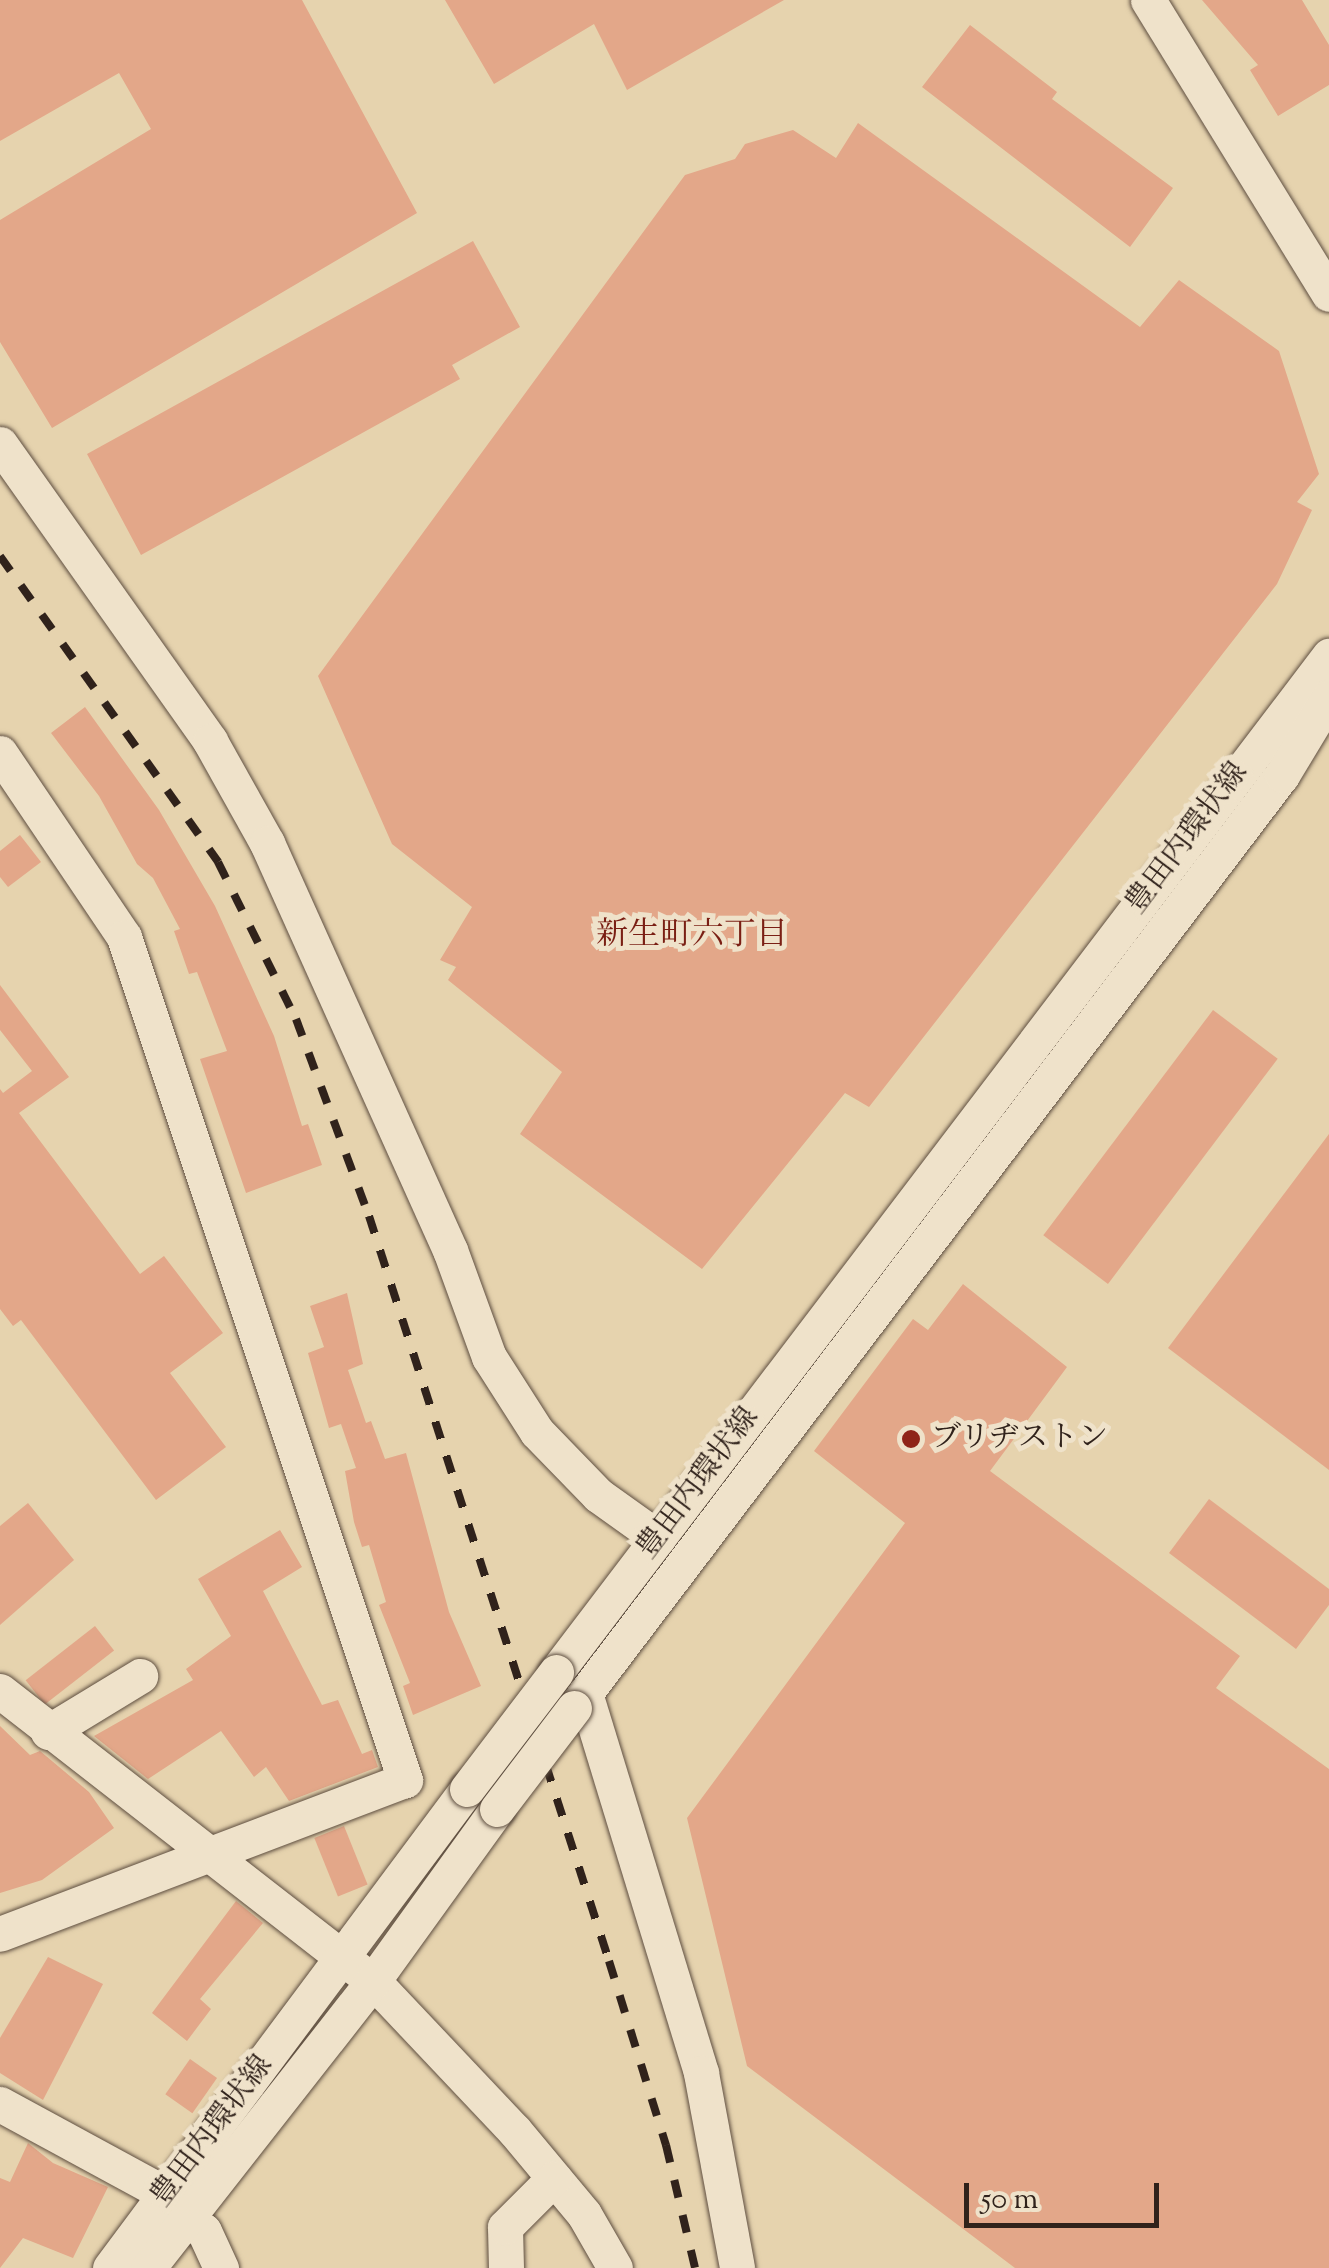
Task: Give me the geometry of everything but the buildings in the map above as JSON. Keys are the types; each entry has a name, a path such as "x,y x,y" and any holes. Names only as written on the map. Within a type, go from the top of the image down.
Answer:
{"street":[{"path":"1148,0 1329,294"},
{"path":"0,444 210,741 267,843 442,1232 489,1358 537,1432 598,1495 658,1538"},
{"path":"1291,702 1329,634"},
{"path":"1291,702 1329,656"},
{"path":"1282,775 1329,698"},
{"name":"豊田内環状線","path":"148,2268 175,2206 467,1788 1291,702"},
{"path":"1282,775 1329,733"},
{"path":"0,753 124,937 405,1780 0,1934"},
{"name":"豊田内環状線","path":"110,2268 175,2206 373,1981 497,1809 1282,775"},
{"path":"48,1732 140,1676"},
{"path":"0,1692 373,1981 461,2069 554,2178 616,2268"},
{"path":"580,1700 702,2073 737,2268"},
{"path":"0,2104 175,2206 204,2230 222,2268"},
{"path":"506,2268 505,2226 554,2178"}],"railway":[{"path":"0,556 218,862 296,1019 369,1216 609,1961 666,2145 695,2268"}],"place":[{"name":"ブリヂストン","path":"911,1439"}],"district":[{"name":"新生町六丁目","path":"692,936"}]}
